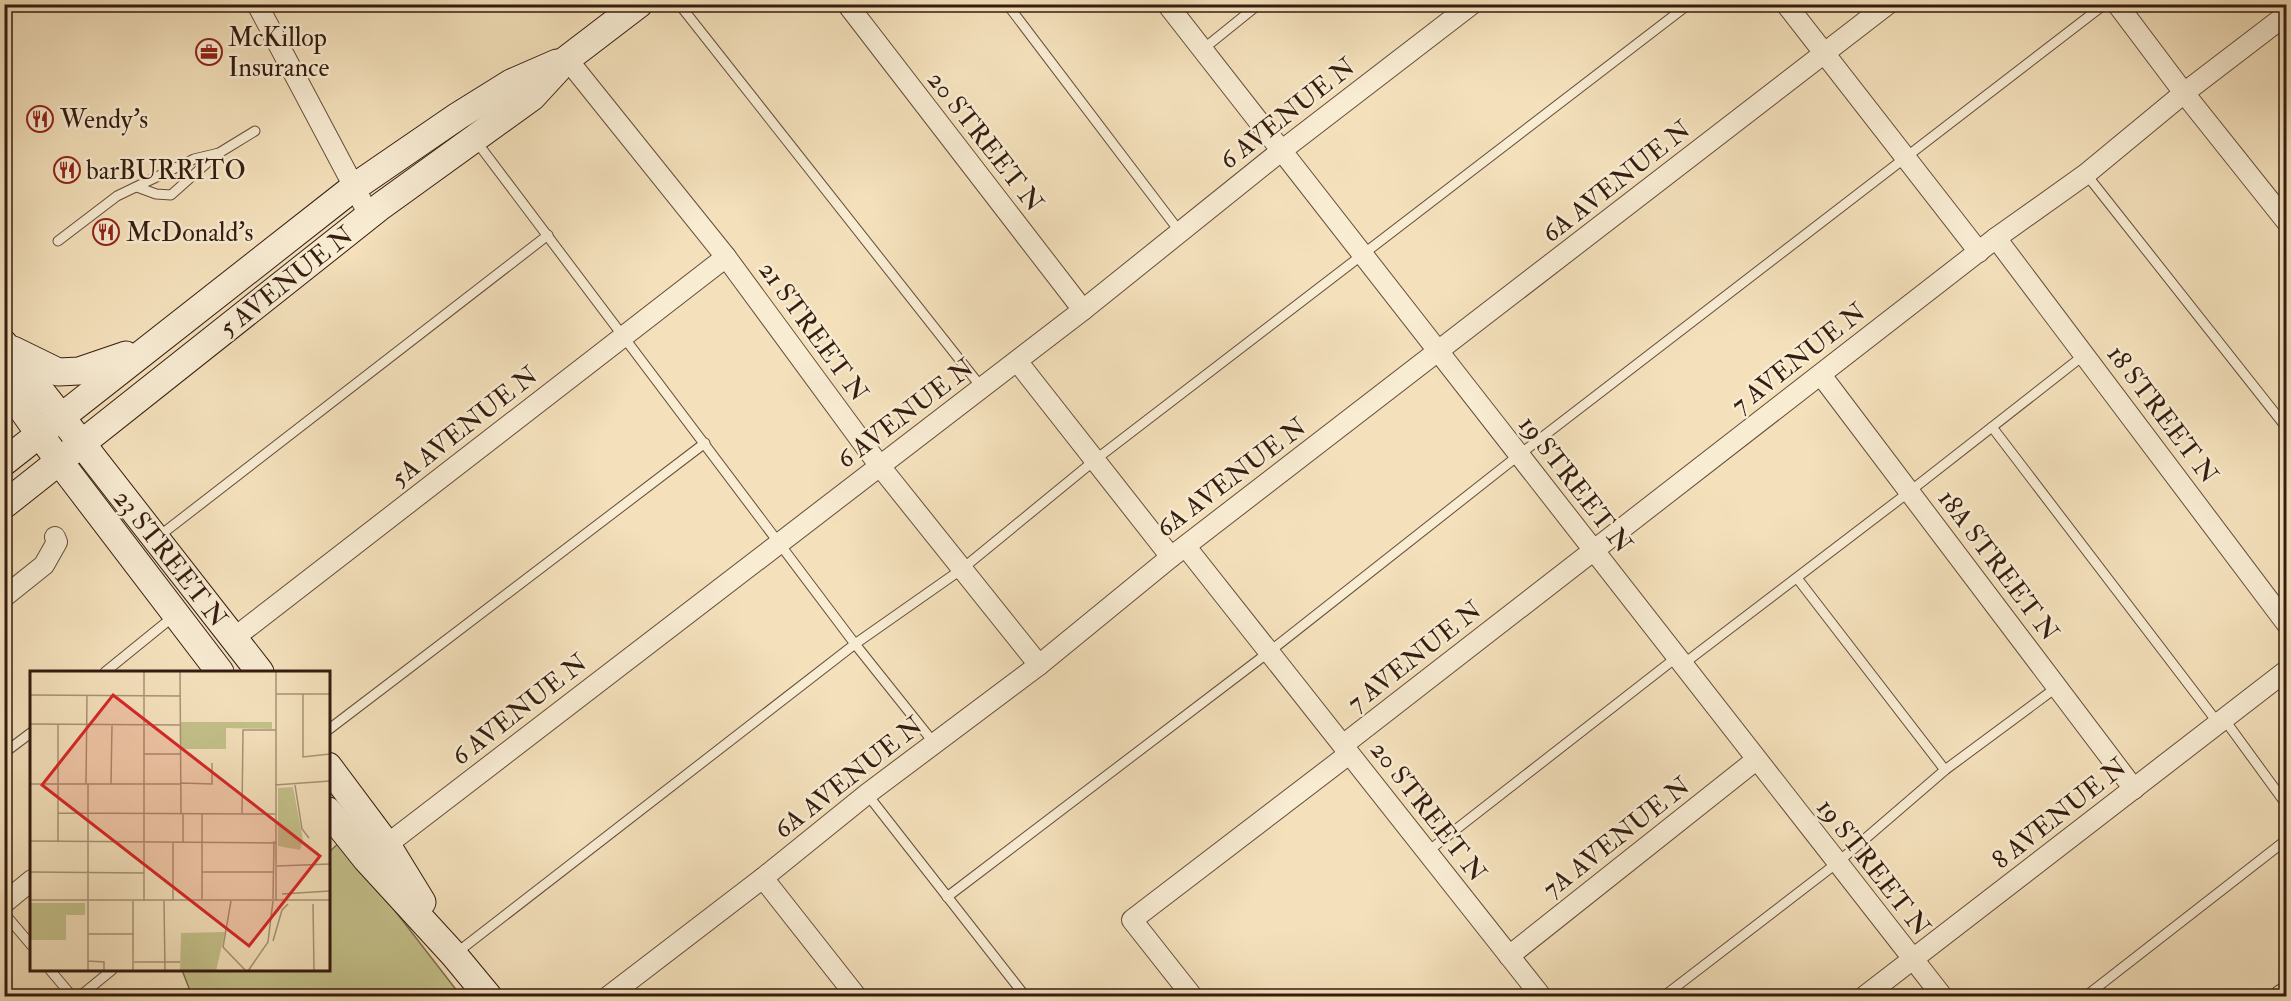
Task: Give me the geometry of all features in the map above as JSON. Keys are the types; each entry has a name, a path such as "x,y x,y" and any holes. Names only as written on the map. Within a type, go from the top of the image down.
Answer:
{"main road":[{"name":"5 AVENUE N","path":"4,505 369,215 532,96 567,59 639,4"},
{"name":"5 AVENUE N","path":"4,462 353,188 458,116 511,83 567,59"},
{"path":"6,346 58,372 77,372 115,360 159,339"},
{"name":"23 STREET N","path":"6,346 259,671"},
{"name":"23 STREET N","path":"4,384 59,461 219,671"},
{"path":"330,770 377,852 454,955 488,996"},
{"path":"330,813 377,852"}],"street":[{"path":"257,4 369,215"},
{"name":"20 STREET N","path":"847,4 1083,310"},
{"name":"19 STREET N","path":"1167,4 1941,996"},
{"name":"6 AVENUE N","path":"377,852 1083,310 1281,151 1472,4"},
{"path":"1786,4 1979,252"},
{"name":"6A AVENUE N","path":"609,996 764,878 867,794 1039,665 1178,552 1888,4"},
{"path":"2116,4 2286,221"},
{"name":"7 AVENUE N","path":"1192,996 1132,920 1594,551 1996,238 2086,174 2184,93 2286,15"},
{"name":"21 STREET N","path":"567,59 726,257 879,465 1039,665"},
{"name":"18 STREET N","path":"1996,238 2286,623"},
{"name":"5A AVENUE N","path":"234,638 726,257"},
{"name":"20 STREET N","path":"1017,361 1095,460 1269,652 1541,996"},
{"name":"18A STREET N","path":"1821,375 2134,789"},
{"path":"4,597 44,565 57,542 55,537"},
{"name":"8 AVENUE N","path":"1865,996 2286,671"},
{"name":"7A AVENUE N","path":"1509,956 1756,760"},
{"path":"764,878 856,996"},
{"path":"4,903 30,882"},
{"path":"2280,996 2286,992"}],"lane":[{"path":"679,4 982,388"},
{"path":"1007,4 1180,232"},
{"path":"1202,50 1259,4"},
{"path":"454,955 855,644 962,569 1095,460 1689,4"},
{"path":"947,897 1269,652 1519,455 2105,4"},
{"path":"2283,4 2286,9"},
{"path":"137,187 156,194 171,195 219,153 255,131"},
{"path":"474,139 625,336 855,644 934,743"},
{"path":"58,241 117,196 194,159 219,153"},
{"path":"2086,174 2286,427"},
{"path":"156,539 548,235"},
{"path":"1427,852 1680,661 1797,578 2084,355"},
{"path":"1992,427 2286,804"},
{"path":"330,728 705,443"},
{"path":"1797,578 1945,770"},
{"path":"106,671 176,615"},
{"path":"1664,996 1837,863 1945,770 2057,687"},
{"path":"4,753 30,734"},
{"path":"867,794 1025,996"},
{"path":"2086,996 2286,840"},
{"path":"4,913 30,944"},
{"path":"52,971 72,996"},
{"path":"80,996 110,971"}],"shaded area":[{"path":"341,841 461,996 192,996 182,971 330,971 330,851"}],"place":[{"name":"McKillop Insurance","path":"209,52"},
{"name":"Wendy's","path":"40,119"},
{"name":"barBURRITO","path":"67,170"},
{"name":"McDonald's","path":"106,232"}]}
